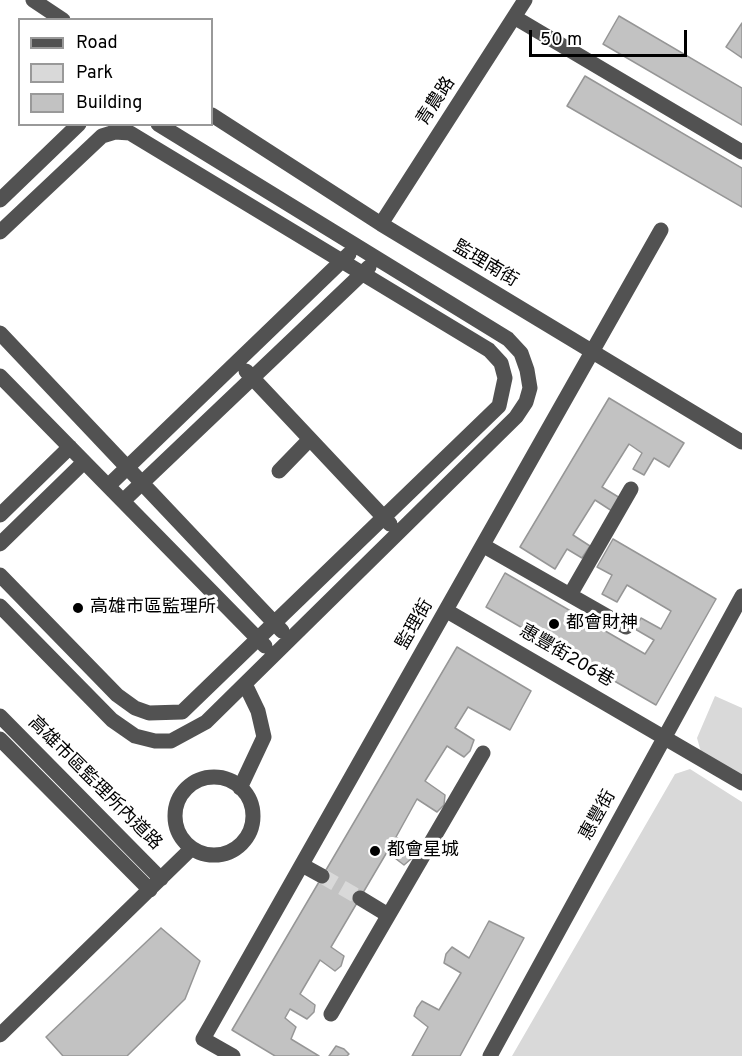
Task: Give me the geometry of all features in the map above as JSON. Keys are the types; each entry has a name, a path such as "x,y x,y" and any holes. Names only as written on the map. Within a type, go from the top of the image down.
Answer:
{"street":[{"path":"33,0 60,18"},
{"name":"青農路","path":"381,224 525,0"},
{"path":"514,17 742,152"},
{"name":"監理南街","path":"213,116 381,224 593,354 742,441"},
{"path":"0,200 78,126"},
{"path":"0,606 112,720 135,736 155,741 171,741 189,734 206,722 516,417 526,402 530,388 521,353 508,339 161,126"},
{"path":"0,231 102,136 130,133 489,350 501,363 505,378 499,406 182,712 166,715 135,708 117,694 0,575"},
{"name":"監理街","path":"233,1056 203,1039 593,354 661,230"},
{"path":"108,486 357,246"},
{"path":"123,501 253,378 369,277 378,258"},
{"path":"0,333 290,639"},
{"path":"238,361 398,533"},
{"path":"0,376 274,655"},
{"path":"279,471 310,439"},
{"path":"0,515 70,447"},
{"path":"0,544 84,462"},
{"path":"570,595 631,489"},
{"path":"484,546 626,627"},
{"name":"惠豐街","path":"490,1056 665,736 736,622 742,596"},
{"name":"惠豐街206巷","path":"447,611 665,736 742,783"},
{"path":"192,849 216,856 229,853 240,846 248,836 253,810 249,798 240,788 264,737 258,711 245,684"},
{"name":"高雄市區監理所內道路","path":"0,716 156,884"},
{"name":"高雄市區監理所內道路","path":"0,727 156,884"},
{"name":"高雄市區監理所內道路","path":"0,739 156,884"},
{"path":"331,1014 483,753"},
{"name":"高雄市區監理所內道路","path":"0,1035 192,849 177,828 178,803 184,792 205,778 230,781 240,788"},
{"path":"302,865 322,876"},
{"path":"360,898 388,915"}],"green space":[{"path":"715,696 742,708 742,776 701,752 697,738"},
{"path":"690,769 742,802 742,1056 512,1056 675,774"}],"building":[{"path":"619,16 742,88 742,125 603,44"},
{"path":"742,23 742,58 726,47"},
{"path":"585,76 742,168 742,207 567,106"},
{"name":"都會財神","path":"609,398 684,443 669,467 654,458 644,475 633,469 642,453 629,444 602,487 620,498 612,511 595,500 573,535 590,546 582,558 567,549 555,569 520,547"},
{"name":"都會財神","path":"613,539 716,599 656,705 486,607 505,573 645,654 654,640 635,629 641,618 661,629 671,611 627,585 617,602 602,594 612,575 597,567"},
{"name":"都會星城","path":"457,647 531,691 510,730 468,707 455,728 474,740 470,751 464,757 447,746 425,781 445,795 444,805 437,812 417,799 396,837 413,850 411,859 404,865 387,852 331,947 344,956 341,966 335,971 320,960 300,994 315,1005 314,1012 307,1019 290,1009 285,1018 296,1027 291,1039 319,1056 275,1056 232,1030"},
{"path":"489,921 524,938 460,1056 412,1056 428,1027 414,1016 417,1008 422,1001 439,1010 461,973 444,963 446,954 452,947 469,958"},
{"path":"161,928 200,961 185,999 127,1056 63,1056 46,1037"},
{"path":"336,1046 344,1049 349,1054 329,1056"}],"tunnel":[{"path":"322,876 360,898"}],"place":[{"name":"高雄市區監理所","path":"78,608"},
{"name":"都會財神","path":"554,624"},
{"name":"都會星城","path":"375,851"}]}
